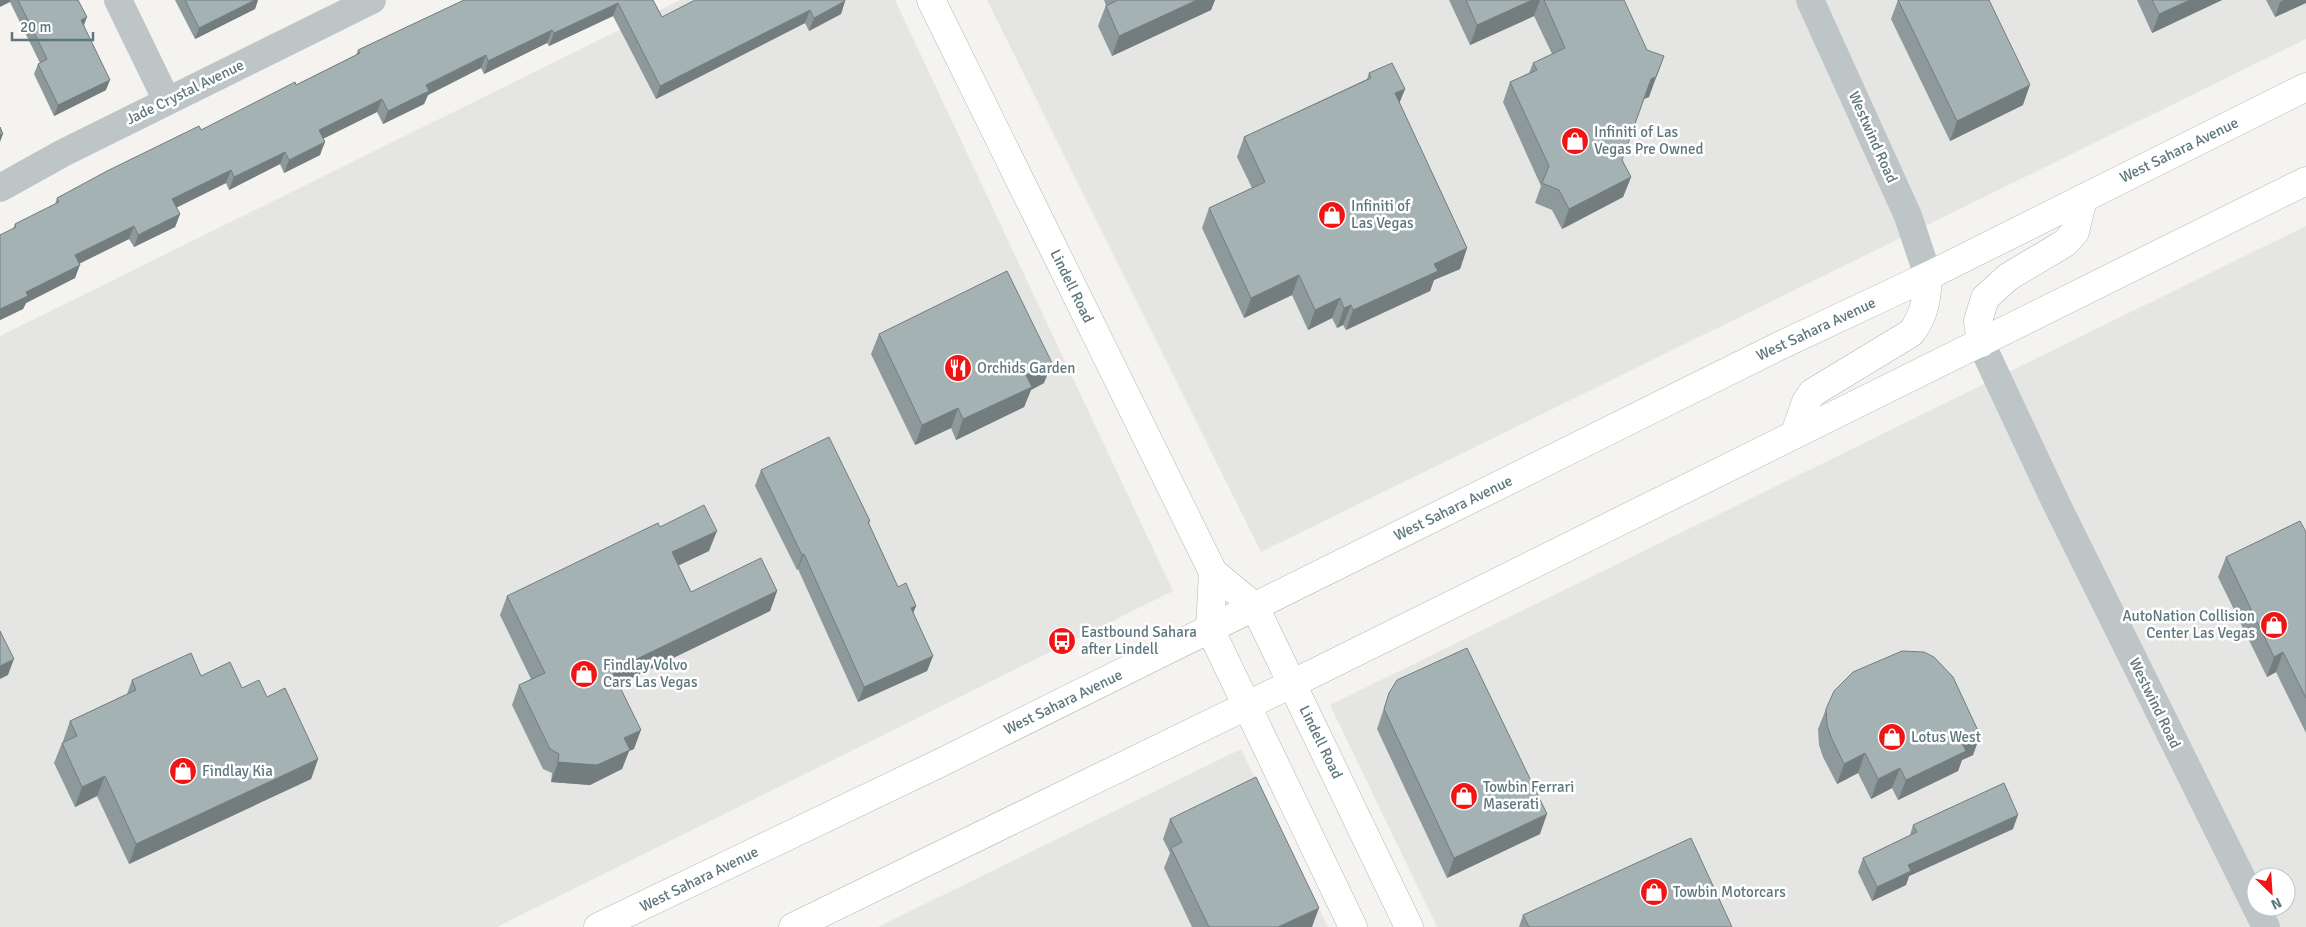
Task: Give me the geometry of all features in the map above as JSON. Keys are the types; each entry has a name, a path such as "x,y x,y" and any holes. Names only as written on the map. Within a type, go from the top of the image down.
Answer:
{"main road":[{"name":"Lindell Road","path":"931,0 1213,572 1254,607 1293,683 1410,927"},
{"name":"West Sahara Avenue","path":"598,927 940,763 1777,347 1928,276 2306,87"},
{"path":"793,927 1293,683 2306,181"},
{"path":"1981,343 1978,321 1985,298 2008,277 2065,244 2075,232 2083,198"},
{"path":"1795,433 1806,402 1812,393 1911,333 1921,321 1926,304 1928,276"},
{"name":"Lindell Road","path":"1213,572 1210,629 1353,927"},
{"path":"641,927 657,899"}],"street":[{"path":"118,0 167,101"},
{"name":"Jade Crystal Avenue","path":"0,188 63,153 372,0"},
{"name":"Westwind Road","path":"1810,0 1908,216 1928,276"},
{"name":"Westwind Road","path":"1981,343 2059,509 2266,927"}],"shaded area":[{"path":"680,0 895,0 1173,591 497,927 0,927 0,336"},
{"path":"987,0 2306,0 2306,39 1261,552"},
{"path":"2306,226 2306,927 1437,927 1330,705"},
{"path":"1241,749 1328,927 878,927"}],"building":[{"path":"18,0 78,0 87,17 81,20 110,80 58,105 38,64 47,59"},
{"path":"185,0 255,0 199,28"},
{"path":"464,0 653,0 662,17 695,0 845,1 814,18 810,10 660,86 618,3 554,33 552,30 488,61 486,55 426,85 429,91 388,111 382,99 319,130 325,142 289,160 285,152 234,177 231,170 172,199 180,214 138,235 134,226 75,255 80,265 26,292 28,296 0,309 0,235 16,227 15,224 59,202 57,198 107,171 199,126 201,130 295,82 296,85 360,53 358,50"},
{"path":"1118,0 1197,0 1119,36 1106,6"},
{"path":"1466,0 1532,0 1477,25"},
{"name":"Infiniti of Las Vegas Pre Owned","path":"1544,0 1624,0 1647,50 1664,56 1656,77 1651,79 1622,160 1631,177 1569,209 1559,190 1542,183 1549,166 1510,82 1537,70 1533,63 1565,48"},
{"path":"1898,0 1989,0 2030,85 1957,121"},
{"path":"2152,0 2190,0 2159,14"},
{"name":"Infiniti of Las Vegas","path":"1392,63 1405,89 1395,93 1467,248 1434,264 1438,271 1353,310 1351,305 1344,308 1340,298 1315,310 1299,275 1251,298 1209,208 1265,182 1244,137 1371,78 1369,73"},
{"name":"Orchids Garden","path":"1007,271 1052,363 1026,375 1032,387 963,419 958,408 922,425 879,334"},
{"path":"829,437 870,521 868,522 898,587 906,583 916,606 911,608 933,656 864,687 804,554 802,555 761,470"},
{"name":"Findlay Volvo Cars Las Vegas","path":"704,505 717,531 672,552 691,592 761,558 777,591 612,671 641,730 624,738 630,750 597,765 558,762 559,754 550,749 519,685 545,673 507,596 658,523 660,527"},
{"name":"AutoNation Collision Center Las Vegas","path":"2300,521 2306,532 2306,698 2283,652 2274,657 2226,557"},
{"path":"0,631 14,659 0,666"},
{"name":"Towbin Ferrari Maserati","path":"1467,648 1547,814 1454,858 1384,709 1389,693 1397,680"},
{"name":"Lotus West","path":"1902,651 1924,652 1934,657 1953,677 1980,735 1962,743 1966,751 1906,780 1900,768 1878,779 1865,753 1844,764 1827,725 1826,709 1834,691 1853,672"},
{"name":"Findlay Kia","path":"191,653 201,676 230,662 242,688 259,680 267,697 285,688 318,759 136,844 105,776 82,787 62,743 77,736 70,721 136,690 132,680"},
{"path":"1256,777 1319,908 1278,927 1209,927 1171,848 1182,842 1170,819"},
{"path":"2004,783 2018,815 1908,865 1911,871 1877,887 1863,858 1917,832 1913,825"},
{"name":"Towbin Motorcars","path":"1691,838 1732,927 1529,927 1523,915"}],"place":[{"name":"Infiniti of Las Vegas Pre Owned","path":"1575,141"},
{"name":"Infiniti of Las Vegas","path":"1332,215"},
{"name":"Orchids Garden","path":"958,368"},
{"name":"AutoNation Collision Center Las Vegas","path":"2274,625"},
{"name":"Eastbound Sahara after Lindell","path":"1062,641"},
{"name":"Findlay Volvo Cars Las Vegas","path":"584,674"},
{"name":"Lotus West","path":"1892,737"},
{"name":"Findlay Kia","path":"183,771"},
{"name":"Towbin Ferrari Maserati","path":"1464,796"},
{"name":"Towbin Motorcars","path":"1654,892"}]}
